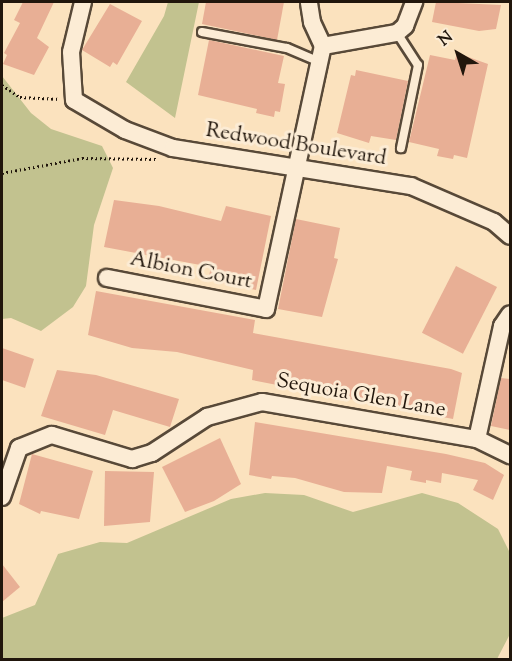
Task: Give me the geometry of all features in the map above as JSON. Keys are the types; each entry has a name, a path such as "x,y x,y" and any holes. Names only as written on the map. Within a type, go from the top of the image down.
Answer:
{"street":[{"path":"74,100 71,52 83,2"},
{"path":"296,168 322,54 312,22 309,2"},
{"path":"322,54 397,33 414,2"},
{"name":"Redwood Boulevard","path":"74,100 125,130 173,148 411,186 494,222 510,236"},
{"name":"Albion Court","path":"107,278 266,309 296,168"},
{"path":"477,439 502,326 510,314"},
{"name":"Sequoia Glen Lane","path":"2,497 19,447 52,435 132,459 152,453 207,417 262,402 477,439 510,455"}],"lane":[{"path":"202,32 322,54"},
{"path":"397,33 418,65 401,148"}],"path":[{"path":"2,86 20,97 74,100"},
{"path":"2,173 82,158 155,160 173,148"}],"green space":[{"path":"168,2 199,2 175,118 126,82 164,16"},
{"path":"2,76 31,113 51,129 102,146 113,168 94,225 86,286 73,307 41,331 11,318 2,319"},
{"path":"265,493 304,495 353,512 422,493 458,503 498,529 510,553 510,634 497,659 2,659 2,618 35,605 58,554 100,542 127,543 231,499"}],"building":[{"path":"23,2 54,2 37,38 49,47 34,75 3,64 7,55 4,53 20,23 14,20"},
{"path":"206,2 284,2 277,40 202,24"},
{"path":"436,2 501,5 496,29 479,31 432,22"},
{"path":"110,4 142,21 117,65 113,62 110,67 82,50"},
{"path":"209,40 284,56 278,83 285,84 280,112 275,111 274,117 256,113 257,109 198,95"},
{"path":"457,53 488,64 467,158 454,155 453,159 437,156 439,149 409,142 430,55 455,60"},
{"path":"356,70 408,81 396,140 371,136 369,143 337,133 351,75 355,76"},
{"path":"114,200 159,206 221,221 226,206 271,216 256,290 208,280 211,267 104,247"},
{"path":"296,219 340,228 334,258 338,259 322,317 278,309"},
{"path":"456,266 497,287 463,354 422,333"},
{"path":"96,291 255,320 253,333 451,369 462,373 453,419 252,380 253,370 177,352 132,348 88,335"},
{"path":"2,348 34,359 25,388 2,380"},
{"path":"57,370 96,375 179,399 170,427 113,410 105,435 41,416"},
{"path":"501,378 510,379 510,430 491,426"},
{"path":"255,422 446,454 485,463 504,475 493,500 473,490 478,480 442,473 441,483 426,480 426,483 410,480 412,471 387,466 382,493 344,492 295,478 272,476 271,479 249,475"},
{"path":"220,438 241,484 214,501 185,512 162,467"},
{"path":"32,454 93,471 79,519 41,511 40,514 19,504"},
{"path":"105,471 154,472 150,522 104,526"},
{"path":"2,564 20,587 2,602"}]}
